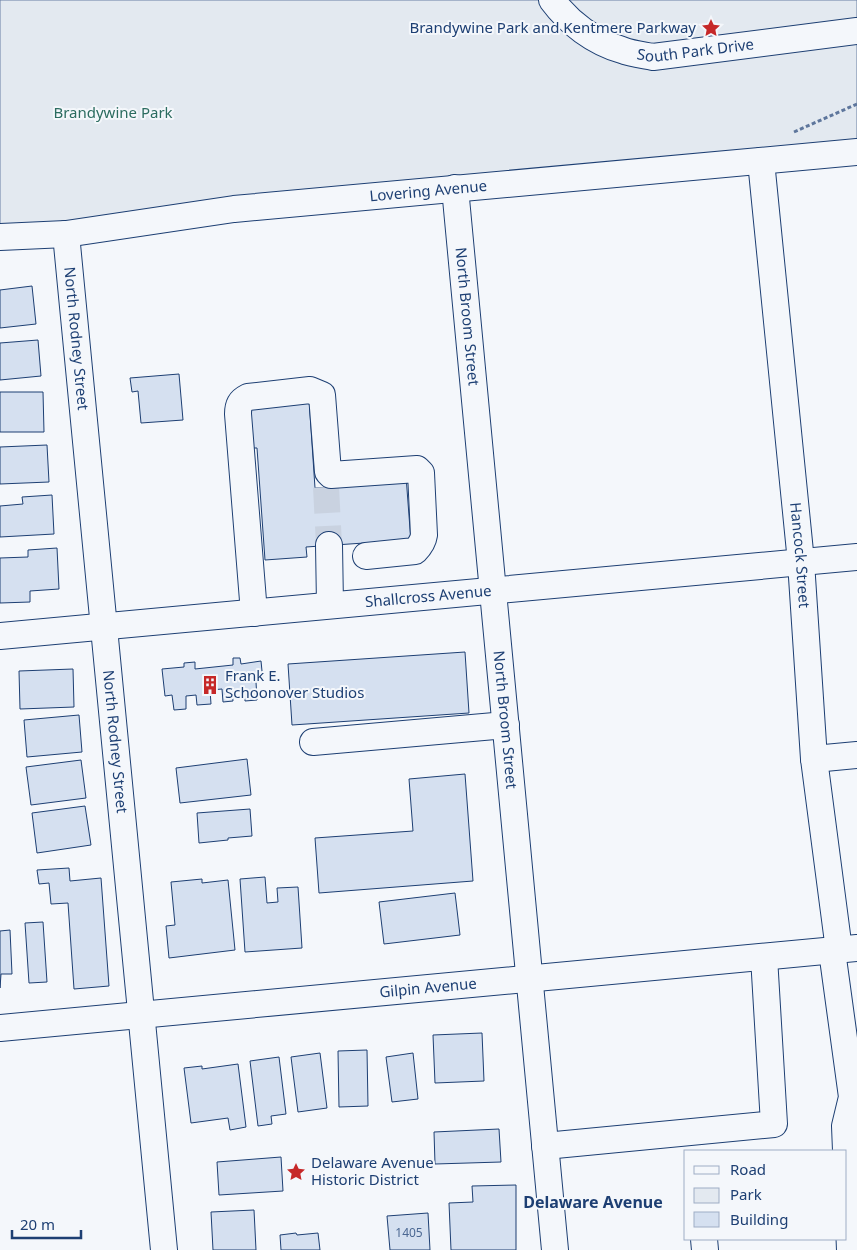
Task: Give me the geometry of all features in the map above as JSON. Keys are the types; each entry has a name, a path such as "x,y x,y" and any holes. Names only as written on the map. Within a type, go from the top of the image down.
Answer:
{"street":[{"name":"South Park Drive","path":"552,0 562,14 580,29 600,41 622,50 653,57 857,31"},
{"name":"Lovering Avenue","path":"0,237 66,234 234,209 857,152"},
{"name":"Hancock Street","path":"771,160 814,759 843,950 852,1097 854,1101 845,1126 846,1150"},
{"name":"North Broom Street","path":"456,188 555,1250"},
{"name":"North Rodney Street","path":"66,234 164,1250"},
{"path":"254,612 238,414 240,403 248,397 310,390 322,395 327,480 335,476 417,469 421,473 423,541 415,551 366,556"},
{"path":"329,545 330,605"},
{"name":"Shallcross Avenue","path":"0,636 857,557"},
{"path":"313,742 506,726"},
{"path":"814,759 857,755"},
{"name":"Gilpin Avenue","path":"0,1028 843,950"},
{"path":"545,1146 697,1141 774,1124 764,957"},
{"name":"Hancock Street","path":"847,1176 850,1250"}],"path":[{"path":"771,160 781,138 857,104"}],"green space":[{"name":"Brandywine Park","path":"0,0 857,0 857,152 0,237"}],"building":[{"path":"32,286 36,324 0,328 0,290"},
{"path":"38,340 41,376 0,380 0,343"},
{"path":"179,374 183,420 141,423 138,391 132,392 130,378"},
{"path":"0,392 43,392 44,432 0,432"},
{"path":"309,399 315,488 337,487 406,476 411,542 364,546 364,543 306,547 307,557 265,560 257,448 250,448 247,404"},
{"path":"47,445 49,482 0,484 0,447"},
{"path":"52,495 54,534 0,537 0,506 23,504 22,497"},
{"path":"57,548 59,589 30,591 30,602 0,603 0,558 28,557 28,550"},
{"path":"465,652 469,713 292,725 288,664"},
{"name":"Frank E. Schoonover Studios","path":"233,658 240,658 241,664 261,661 263,681 256,682 257,700 245,701 244,689 232,691 233,701 223,702 222,689 210,690 211,704 197,705 196,695 186,696 186,709 174,710 172,695 165,696 162,669 184,667 184,663 195,662 195,669 233,665"},
{"path":"73,669 74,707 20,709 19,671"},
{"path":"79,715 82,752 27,757 24,720"},
{"path":"247,759 251,795 180,803 176,768"},
{"path":"81,760 86,798 31,805 26,767"},
{"path":"465,774 473,881 319,893 315,838 413,831 409,779"},
{"path":"85,806 91,845 37,853 32,813"},
{"path":"250,809 252,836 199,843 197,813"},
{"path":"69,868 70,881 101,878 109,986 74,989 68,903 51,904 49,883 39,884 37,870"},
{"path":"265,877 267,903 278,902 277,888 298,887 302,948 245,952 240,879"},
{"path":"202,879 202,883 228,880 235,950 169,958 166,926 175,925 171,882"},
{"path":"455,893 460,935 384,944 379,902"},
{"path":"43,922 47,982 29,983 25,923"},
{"path":"10,930 12,974 1,974 0,988 0,931"},
{"path":"482,1033 484,1081 435,1083 433,1035"},
{"path":"367,1050 368,1106 339,1107 338,1051"},
{"path":"320,1053 327,1108 298,1112 291,1057"},
{"path":"413,1053 418,1099 392,1102 386,1057"},
{"path":"279,1057 286,1114 271,1116 272,1124 258,1126 250,1061"},
{"path":"238,1064 246,1127 230,1130 228,1118 191,1123 184,1068 202,1066 202,1069"},
{"path":"499,1129 501,1162 435,1164 434,1132"},
{"path":"281,1157 283,1191 219,1195 217,1162"},
{"path":"516,1185 516,1250 451,1250 449,1203 473,1202 472,1186"},
{"path":"254,1210 256,1250 213,1250 211,1212"},
{"path":"428,1213 430,1250 390,1250 387,1216"},
{"path":"296,1233 297,1235 318,1233 320,1250 281,1250 280,1235"}],"tunnel":[{"path":"326,487 329,545"}],"place":[{"name":"Brandywine Park and Kentmere Parkway","path":"711,28"},
{"name":"Frank E. Schoonover Studios","path":"210,685"},
{"name":"Delaware Avenue Historic District","path":"296,1172"}],"district":[{"name":"Delaware Avenue","path":"593,1202"}]}
